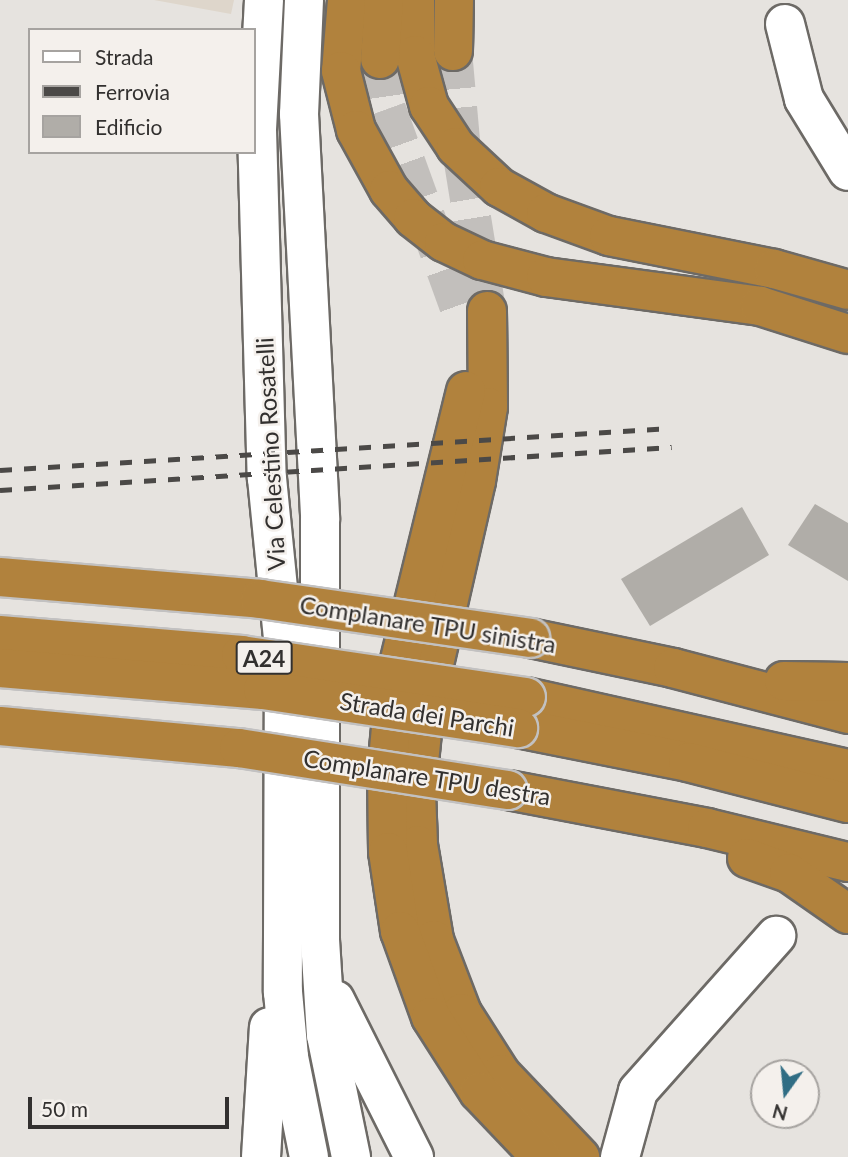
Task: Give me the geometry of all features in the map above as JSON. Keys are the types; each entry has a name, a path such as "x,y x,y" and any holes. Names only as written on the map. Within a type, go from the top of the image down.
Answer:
{"highway":[{"path":"347,0 341,71 355,130 389,190 413,218 444,242 482,260 546,277 760,306 848,334"},
{"path":"380,59 384,0"},
{"path":"415,0 415,55 429,106 456,147 499,187 546,213 609,236 774,269 848,290"},
{"path":"453,51 454,0"},
{"path":"541,1157 479,1092 432,1017 400,931 388,852 387,769 395,687 414,592 462,411 475,313 488,407 476,481 425,703 417,769 418,845 434,940 463,1013 506,1080 580,1157"},
{"name":"Complanare TPU sinistra","path":"0,577 260,599 530,638 673,668 848,714"},
{"name":"Strada dei Parchi","path":"0,635 241,654 522,713 848,769"},
{"name":"Strada dei Parchi","path":"0,668 522,713 688,762 848,803"},
{"path":"673,668 766,679 848,682"},
{"name":"Complanare TPU destra","path":"0,726 213,744 545,794 848,863"},
{"path":"545,794 645,831 778,867 848,914"}],"street":[{"name":"Via Celestino Rosatelli","path":"264,0 257,130 267,478 284,648 283,992 289,1057 309,1157"},
{"name":"Via Celestino Rosatelli","path":"304,0 299,114 320,519 320,940 326,1035 351,1157"},
{"path":"785,24 804,99 848,171"},
{"path":"261,1157 282,846"},
{"path":"620,1157 638,1091 776,936"},
{"path":"320,940 337,1009 414,1157"}],"shaded area":[{"path":"154,0 234,0 231,14"}],"building":[{"path":"815,504 848,523 848,581 788,545"},
{"path":"742,507 769,555 650,626 621,579"}],"tunnel":[{"path":"453,51 463,162 487,311"},
{"path":"380,59 387,109 462,316"}],"railway":[{"path":"0,470 671,428"},
{"path":"0,490 672,447"}]}
